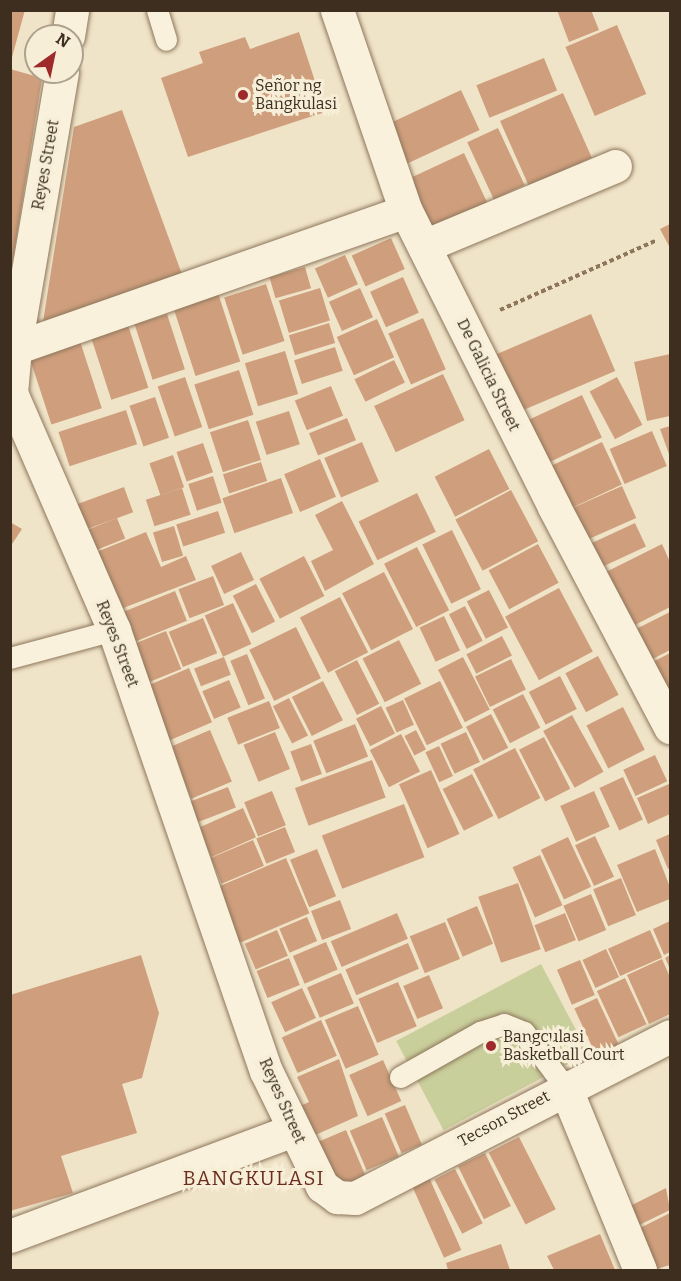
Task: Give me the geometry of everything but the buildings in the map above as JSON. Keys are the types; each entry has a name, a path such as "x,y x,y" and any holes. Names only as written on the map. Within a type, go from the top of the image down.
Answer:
{"street":[{"name":"De Galicia Street","path":"337,10 406,211 559,518 670,727"},
{"name":"Reyes Street","path":"60,84 15,348 11,393 114,630 266,1071 322,1186 337,1197"},
{"path":"424,246 615,166"},
{"path":"15,348 406,211"},
{"name":"Tecson Street","path":"337,1197 355,1198 565,1087 670,1036"},
{"path":"565,1087 640,1270"},
{"path":"10,1236 294,1130"}],"lane":[{"path":"156,10 166,40"},
{"path":"10,658 114,630"},
{"path":"400,1077 480,1032 504,1024 524,1032 565,1087"}],"path":[{"path":"464,326 657,240"}],"green space":[{"name":"Bangculasi Basketball Court","path":"541,964 588,1053 444,1130 396,1041"}],"place":[{"name":"Señor ng Bangkulasi","path":"243,95"},
{"name":"Bangculasi Basketball Court","path":"491,1046"}],"district":[{"name":"BANGKULASI","path":"254,1178"}]}
